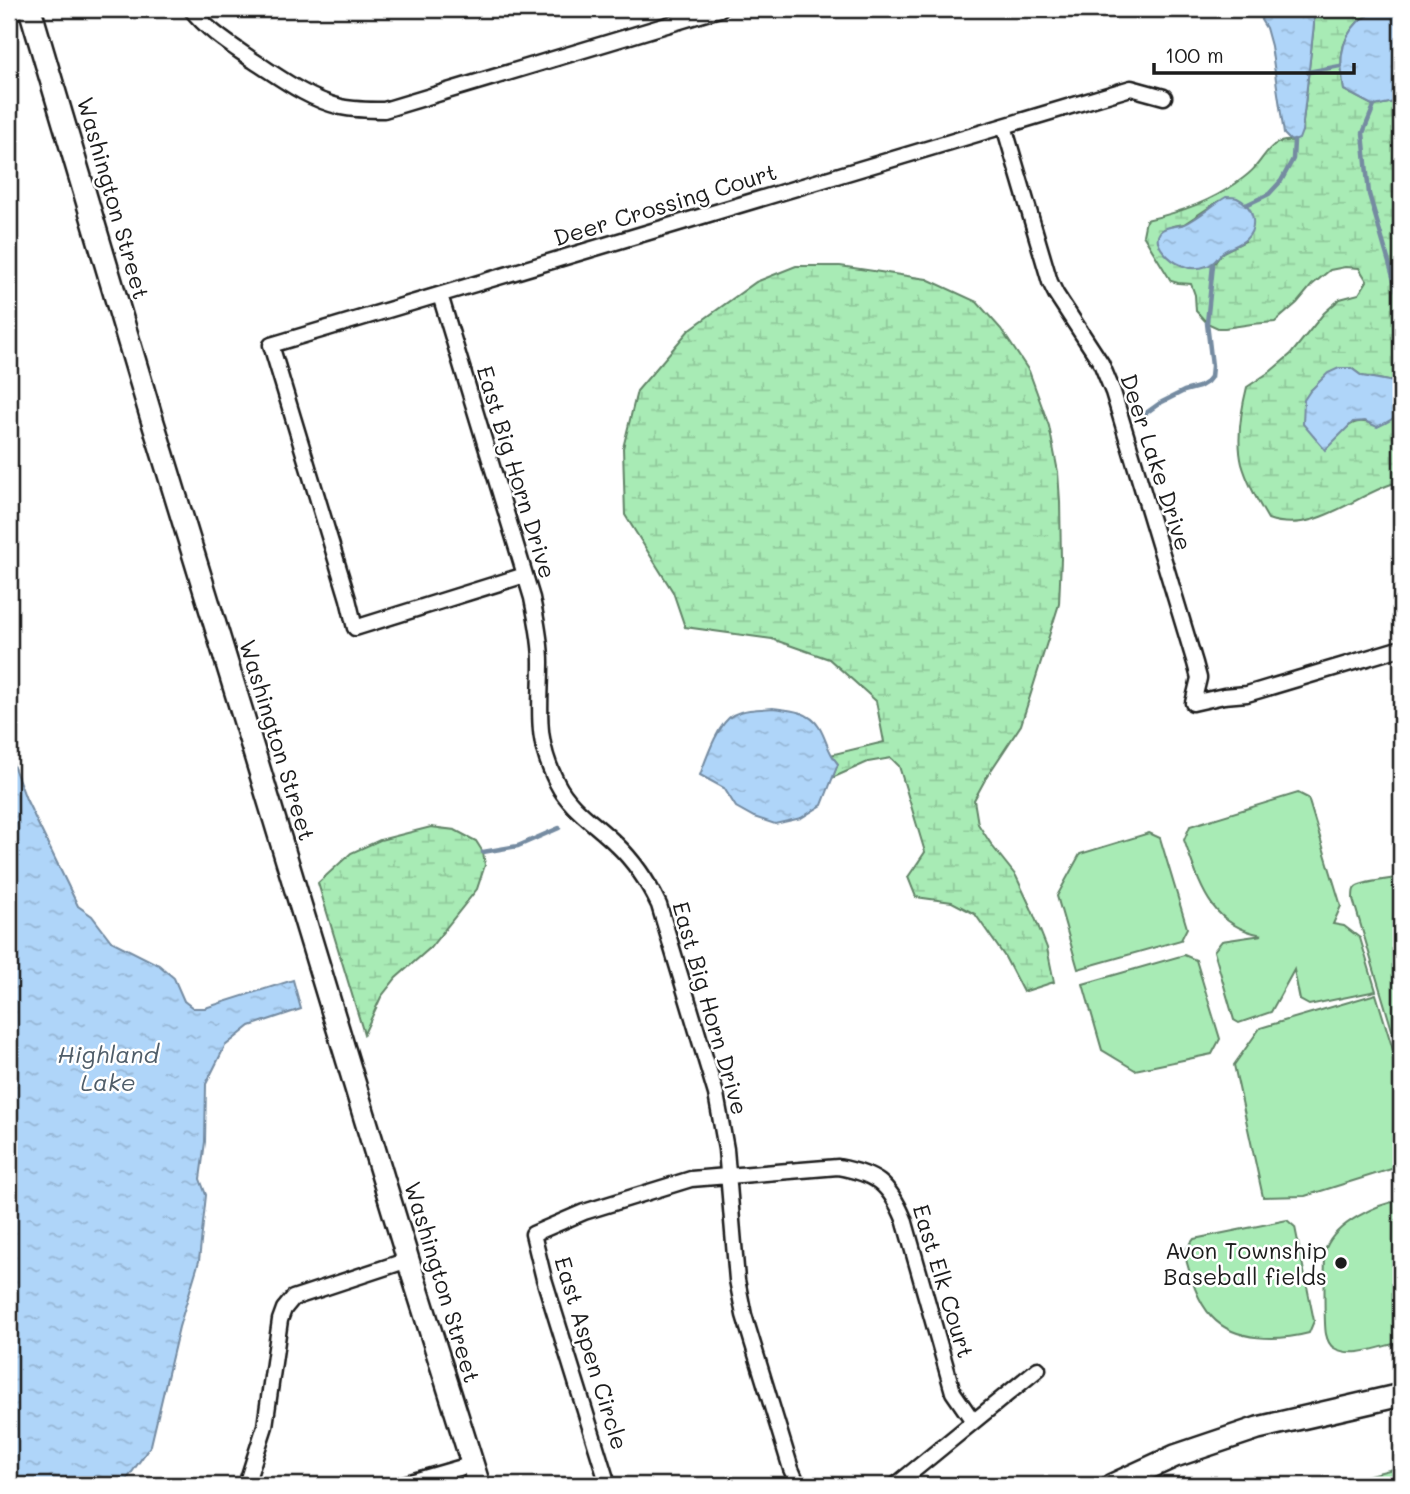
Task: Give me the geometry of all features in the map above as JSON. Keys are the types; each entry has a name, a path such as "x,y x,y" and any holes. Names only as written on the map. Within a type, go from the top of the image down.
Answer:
{"main road":[{"name":"Washington Street","path":"30,9 151,416 479,1485"},
{"path":"1112,1485 1175,1456 1258,1428 1401,1395"}],"street":[{"path":"9,13 22,9"},
{"path":"191,9 215,34 296,89 342,107 367,110 384,110 407,105 720,9"},
{"name":"Deer Crossing Court","path":"525,575 355,628 271,345 1131,88 1164,97"},
{"name":"Deer Lake Drive","path":"1004,126 1050,282 1101,363 1113,392 1199,678 1193,703 1247,694 1401,648"},
{"name":"East Big Horn Drive","path":"440,295 532,598 541,660 538,715 548,763 558,785 573,806 633,862 659,905 716,1094 726,1149 737,1280 744,1315 798,1485"},
{"name":"East Elk Court","path":"533,1234 584,1212 691,1179 838,1167 861,1172 888,1190 904,1219 953,1392 973,1421"},
{"name":"East Aspen Circle","path":"533,1234 544,1279 608,1485"},
{"path":"246,1485 265,1426 280,1320 284,1309 293,1298 408,1260"},
{"path":"896,1485 1038,1368"},
{"path":"400,1485 473,1464"}],"green space":[{"path":"1314,9 1382,9 1363,18 1351,30 1342,54 1342,71 1344,90 1374,106 1401,102 1401,390 1394,382 1362,376 1351,368 1310,391 1343,431 1357,422 1373,424 1401,409 1401,481 1320,517 1286,523 1268,519 1242,464 1240,425 1247,387 1291,354 1324,313 1340,299 1359,294 1367,281 1359,268 1330,270 1275,322 1218,328 1207,323 1196,311 1191,284 1171,281 1143,235 1146,220 1181,211 1214,197 1254,169 1275,144 1294,141 1302,131","holes":["1219,201 1245,241 1223,252 1213,265 1173,226 1184,224"]},
{"path":"796,266 840,266 927,279 977,302 1001,329 1029,371 1049,426 1058,472 1060,501 1059,604 1021,725 974,800 978,824 1016,876 1031,908 1047,948 1054,982 1023,992 1005,957 975,914 952,902 916,897 908,877 925,852 899,766 891,758 868,762 832,778 838,764 830,755 884,742 876,701 829,659 772,639 685,627 673,592 625,515 623,448 637,391 689,330 756,282"},
{"path":"1298,793 1308,798 1341,906 1333,924 1344,926 1360,938 1376,991 1309,1005 1300,1000 1294,970 1271,1012 1239,1023 1234,1020 1214,951 1222,941 1262,935 1244,930 1218,912 1202,887 1184,840 1190,826"},
{"path":"431,827 455,830 476,841 483,852 485,865 477,889 430,948 396,978 381,997 364,1034 318,883 351,853 380,840"},
{"path":"1149,833 1160,838 1187,928 1181,940 1078,969 1057,896 1080,854"},
{"path":"1401,877 1401,1060 1353,899 1354,890 1358,886"},
{"path":"1184,955 1196,960 1220,1039 1212,1054 1135,1070 1102,1050 1083,984"},
{"path":"1376,994 1401,1076 1401,1166 1305,1196 1263,1197 1234,1065 1260,1028"},
{"path":"1401,1200 1401,1342 1358,1352 1341,1351 1331,1345 1325,1328 1326,1248 1339,1231 1358,1216"},
{"path":"1287,1220 1295,1227 1314,1321 1309,1333 1258,1337 1233,1331 1222,1325 1202,1303 1184,1252 1194,1239"},
{"path":"1401,1467 1401,1485 1330,1485"}],"water":[{"path":"1268,9 1314,9 1302,131 1299,139 1294,141 1284,134 1271,46 1261,20 1262,14"},
{"path":"1382,9 1401,9 1401,102 1374,106 1344,90 1342,54 1347,37 1358,22"},
{"path":"1226,197 1243,201 1250,211 1253,222 1246,239 1223,252 1212,264 1201,268 1181,265 1163,252 1158,242 1162,230 1185,224"},
{"path":"1339,368 1351,368 1362,376 1394,382 1401,390 1399,410 1395,417 1377,427 1365,421 1353,422 1325,450 1303,424 1304,400 1328,373"},
{"path":"773,708 799,712 815,722 838,764 822,805 801,818 775,824 736,807 724,788 700,775 713,742 728,719 742,712"},
{"name":"Highland Lake","path":"9,754 26,799 78,906 92,916 111,941 159,965 174,978 184,1001 193,1008 205,1008 293,980 301,1009 250,1026 225,1046 206,1084 205,1142 200,1179 206,1195 199,1261 179,1327 151,1445 123,1485 9,1485"}],"waterway":[{"path":"1308,72 1340,66"},
{"path":"1374,106 1363,133 1369,194 1401,304"},
{"path":"1246,205 1269,194 1281,181 1293,159 1294,141"},
{"path":"1139,418 1160,403 1199,387 1211,377 1207,323 1213,265"},
{"path":"1394,382 1401,369"},
{"path":"483,852 518,846 559,828"}],"place":[{"name":"Avon Township Baseball fields","path":"1341,1263"}]}
